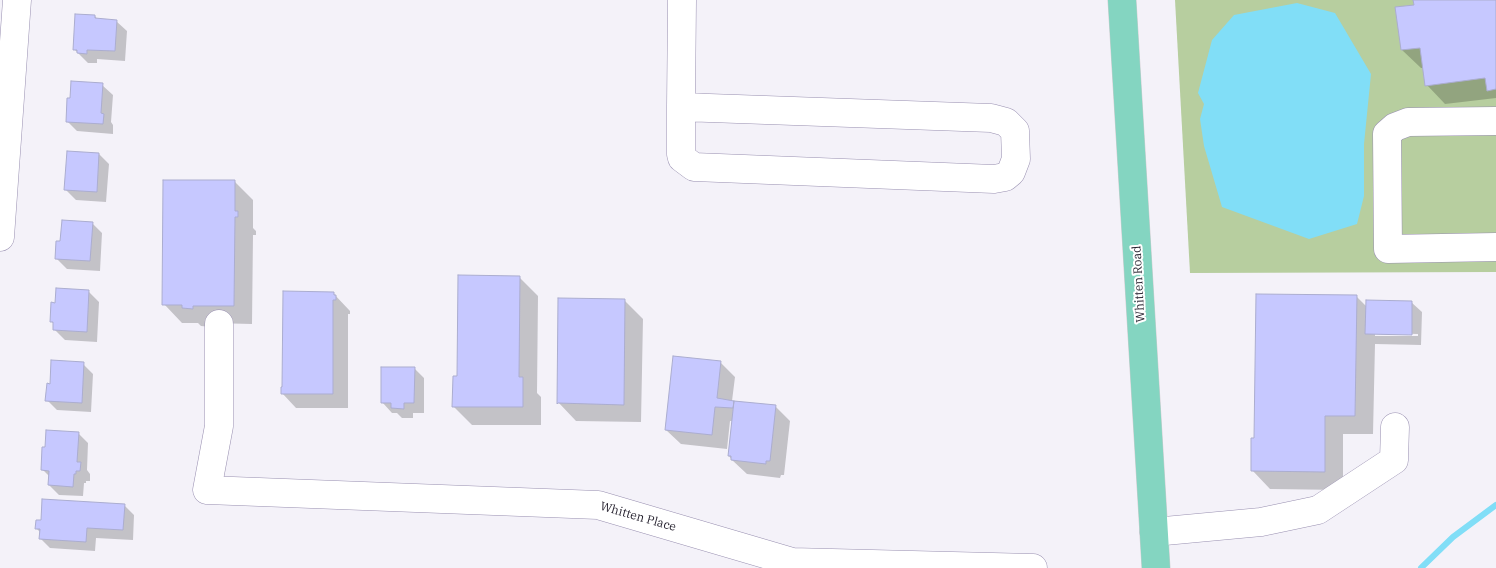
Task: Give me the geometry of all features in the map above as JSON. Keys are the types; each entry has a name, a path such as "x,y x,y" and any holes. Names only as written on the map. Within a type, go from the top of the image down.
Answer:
{"main road":[{"name":"Whitten Road","path":"1122,0 1156,568"}],"street":[{"path":"0,237 17,0"},
{"path":"681,107 991,118 1006,122 1015,131 1016,159 1012,172 1005,177 994,179 694,167 682,158 680,154 682,0"},
{"path":"1496,121 1408,122 1395,127 1387,134 1388,249 1496,247"},
{"name":"Whitten Place","path":"219,324 218,426 208,490 598,505 792,562 1033,568"},
{"path":"1154,532 1261,522 1318,510 1394,460 1395,427"}],"green space":[{"path":"1175,0 1496,0 1496,272 1190,273"}],"water":[{"path":"1297,3 1335,13 1371,74 1364,144 1364,196 1357,224 1309,239 1222,207 1204,146 1200,119 1204,104 1198,93 1212,40 1234,15"}],"building":[{"path":"1413,0 1496,0 1496,89 1487,91 1485,78 1425,86 1420,48 1401,50 1395,7 1414,5"},
{"path":"75,14 95,15 95,18 117,20 115,51 87,50 87,54 77,53 77,50 73,50"},
{"path":"71,81 103,83 101,113 104,114 103,124 66,122 67,98 70,98"},
{"path":"67,151 99,153 97,192 64,190"},
{"path":"163,180 235,180 235,211 238,211 238,217 235,217 234,306 193,306 193,309 182,308 182,305 162,305"},
{"path":"62,220 93,222 90,261 55,259 56,241 60,241"},
{"path":"458,275 520,276 519,377 523,377 523,407 452,407 453,376 457,376"},
{"path":"56,288 89,290 87,332 53,330 53,322 50,322 51,302 55,303"},
{"path":"283,291 334,292 334,295 336,295 336,300 333,300 333,394 281,394"},
{"path":"1256,294 1357,295 1355,416 1325,416 1325,472 1251,471 1251,438 1254,438"},
{"path":"558,298 625,299 624,405 557,404"},
{"path":"1366,300 1412,301 1412,335 1365,334"},
{"path":"673,356 721,361 717,398 734,401 733,408 715,407 712,435 665,430"},
{"path":"51,360 84,362 82,403 45,401 47,383 50,384"},
{"path":"381,367 415,367 414,403 404,403 404,409 391,408 391,403 381,403"},
{"path":"734,401 776,405 770,461 766,461 766,464 731,460 731,456 728,456"},
{"path":"46,430 79,432 77,462 81,462 80,471 76,471 76,474 74,474 73,487 48,485 49,471 41,470 42,447 45,447"},
{"path":"42,499 125,504 123,530 87,528 86,542 39,539 40,529 35,529 36,520 41,520"}],"waterway":[{"path":"1421,568 1453,537 1496,505"}]}
